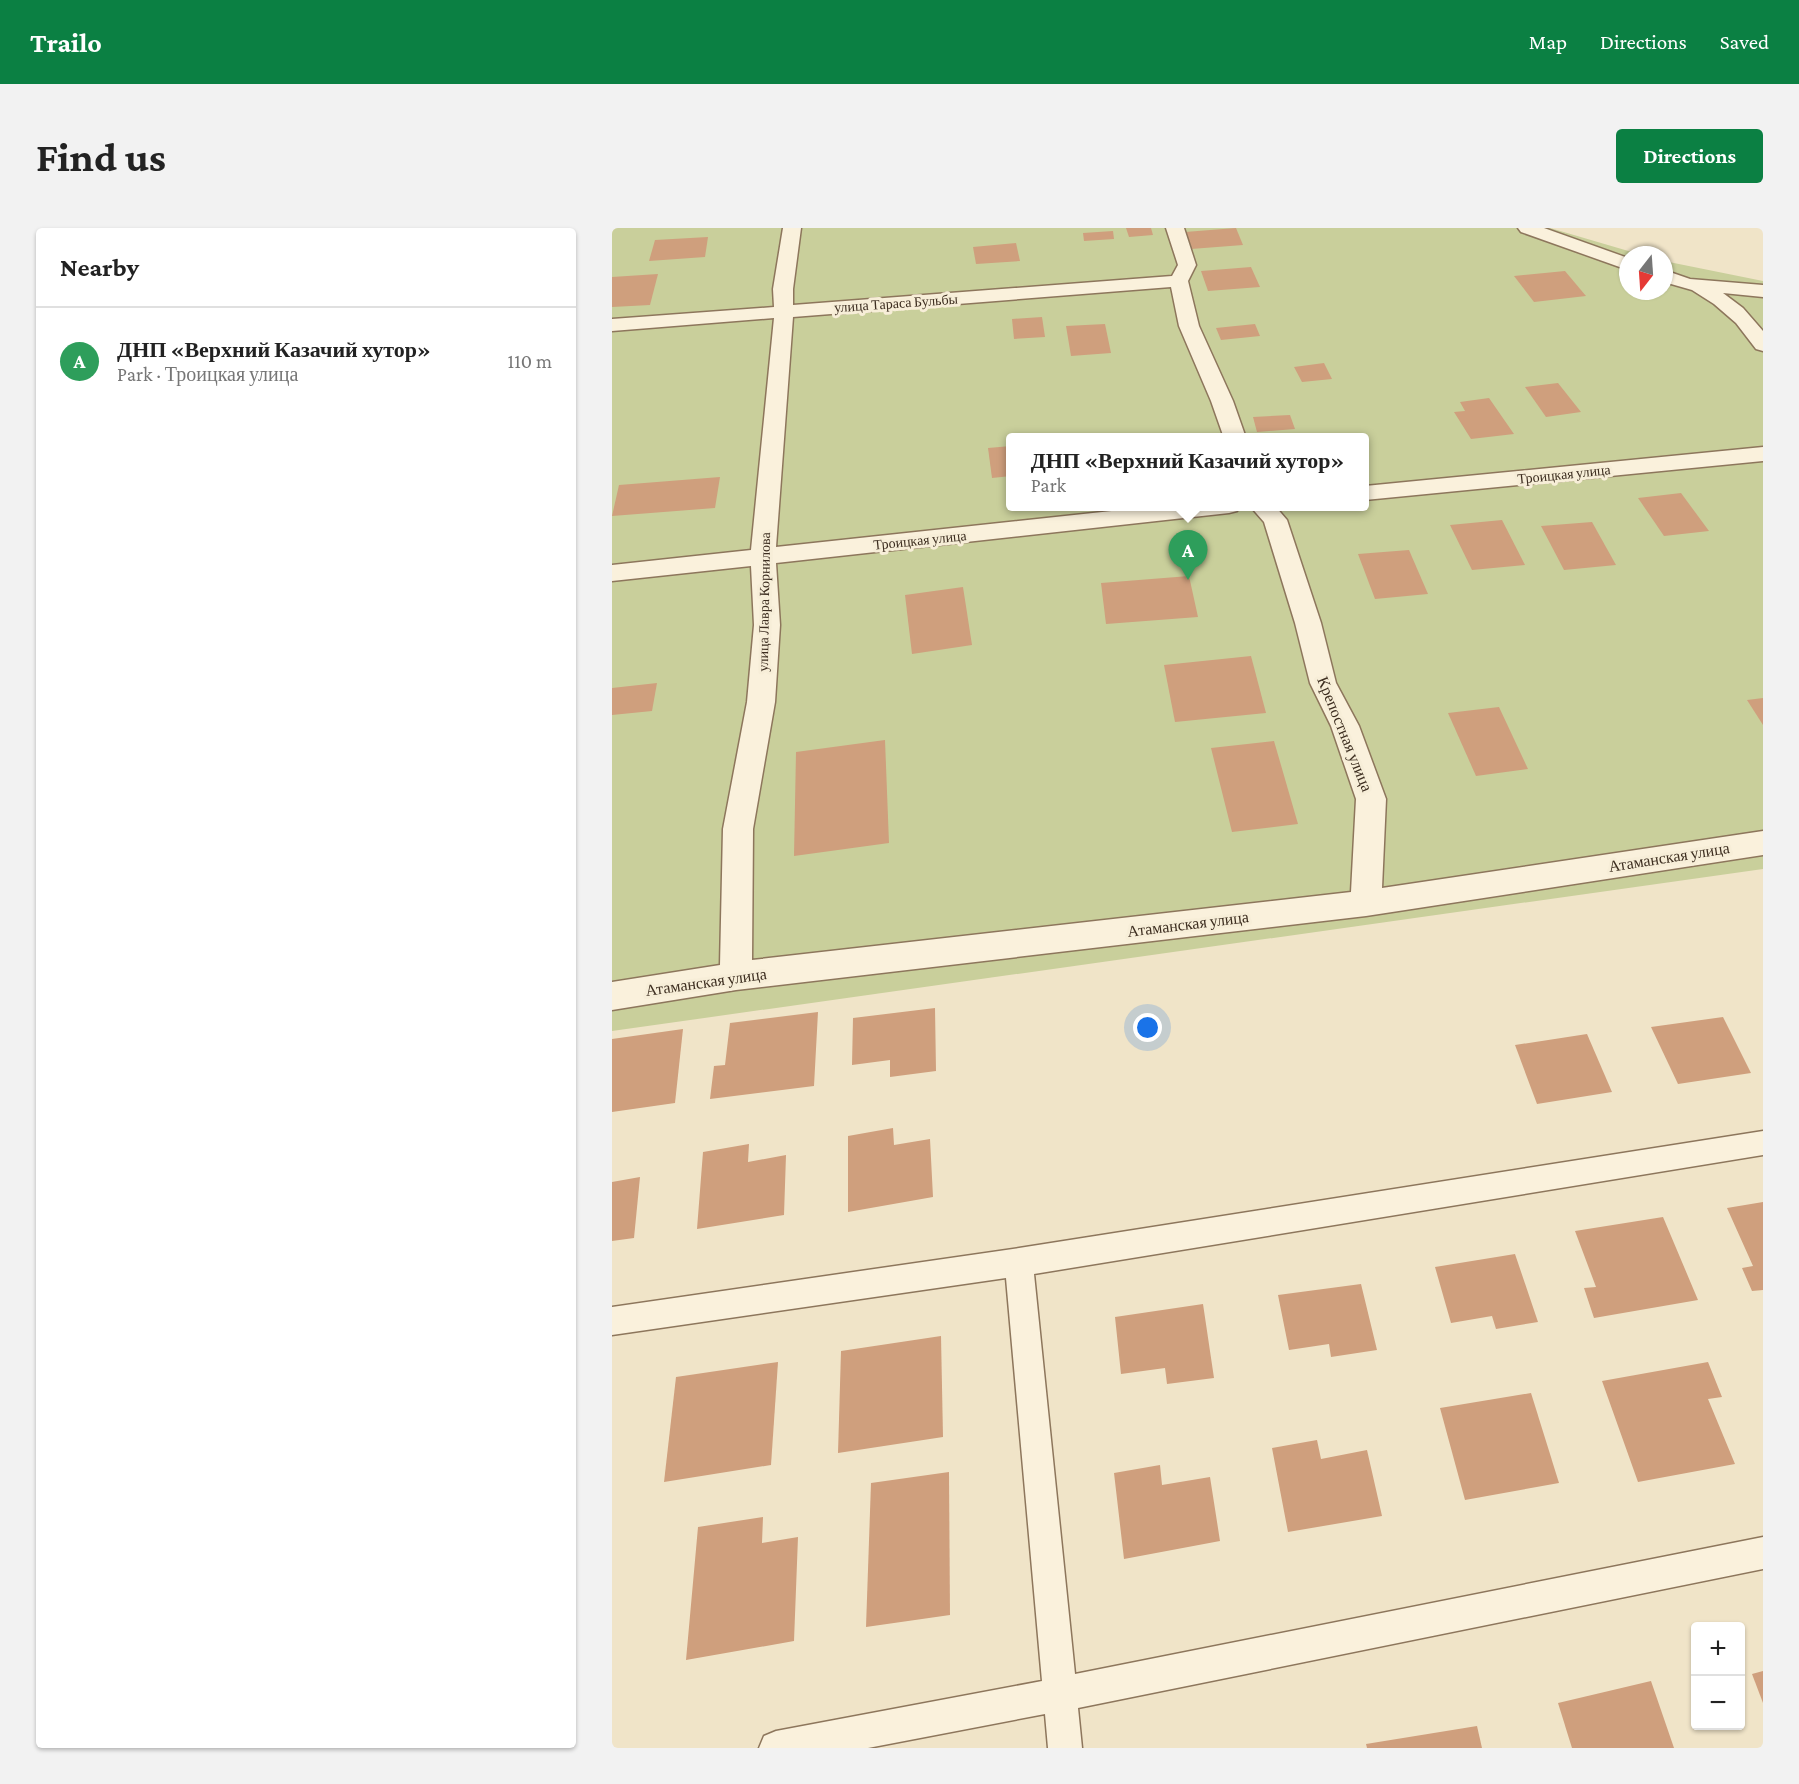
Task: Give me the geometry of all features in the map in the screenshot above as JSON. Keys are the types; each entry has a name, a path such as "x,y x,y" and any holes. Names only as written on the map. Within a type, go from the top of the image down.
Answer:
{"street":[{"name":"улица Лавра Корнилова","path":"736,976 738,829 761,702 767,625 763,557 784,312 783,289 792,228"},
{"path":"1175,228 1186,266 1179,281 1189,326 1222,401 1232,433"},
{"path":"1527,228 1619,261"},
{"path":"1673,279 1717,296 1739,312 1763,345"},
{"name":"улица Тараса Бульбы","path":"612,326 1179,281"},
{"path":"1688,284 1763,291"},
{"name":"Троицкая улица","path":"1369,493 1763,454"},
{"name":"Троицкая улица","path":"612,573 1192,511"},
{"name":"Крепостная улица","path":"1265,511 1275,520 1308,623 1323,683 1345,726 1371,799 1366,903"},
{"name":"Атаманская улица","path":"612,996 736,976 1366,903 1763,843"}],"lane":[{"path":"612,1321 1019,1262 1763,1143"},
{"path":"1019,1262 1065,1748"},
{"path":"776,1748 1061,1694 1763,1553"}],"green space":[{"path":"612,228 1550,228 1619,248 1619,300 1673,300 1673,263 1763,281 1763,869 612,1031"}],"building":[{"path":"1126,228 1151,228 1153,235 1129,237"},
{"path":"1236,228 1243,245 1191,249 1185,232"},
{"path":"1113,231 1114,239 1084,241 1083,233"},
{"path":"708,237 705,257 649,261 655,240"},
{"path":"1016,243 1020,261 976,264 973,247"},
{"path":"1251,267 1260,287 1208,291 1201,271"},
{"path":"1565,271 1586,296 1534,302 1514,276"},
{"path":"658,274 650,305 612,307 612,277"},
{"path":"1042,317 1045,337 1014,339 1012,319"},
{"path":"1105,324 1111,353 1071,356 1066,326"},
{"path":"1255,324 1260,336 1221,340 1216,328"},
{"path":"1324,363 1332,379 1302,382 1294,367"},
{"path":"1558,383 1581,412 1546,417 1525,387"},
{"path":"1489,398 1514,434 1471,439 1454,412 1465,411 1460,402"},
{"path":"1290,415 1295,429 1257,432 1253,417"},
{"path":"1006,446 1006,477 992,478 988,448"},
{"path":"720,477 715,508 612,516 619,485"},
{"path":"1681,493 1709,531 1664,536 1638,498"},
{"path":"1502,520 1525,565 1472,570 1450,525"},
{"path":"1592,522 1616,565 1564,570 1541,526"},
{"path":"1409,550 1428,594 1375,599 1358,554"},
{"path":"1189,576 1198,617 1106,624 1101,583"},
{"path":"963,587 972,645 912,654 905,595"},
{"path":"1251,656 1266,713 1175,722 1164,665"},
{"path":"657,683 652,711 612,715 612,688"},
{"path":"1763,698 1763,725 1747,700"},
{"path":"1499,707 1528,769 1476,776 1448,713"},
{"path":"885,740 889,843 794,856 796,752"},
{"path":"1274,741 1298,824 1232,832 1211,748"},
{"path":"935,1008 936,1071 890,1077 890,1060 852,1065 853,1018"},
{"path":"818,1012 814,1086 710,1099 714,1066 725,1065 730,1023"},
{"path":"1723,1017 1751,1073 1678,1084 1651,1027"},
{"path":"683,1029 675,1103 612,1112 612,1039"},
{"path":"1587,1034 1612,1092 1537,1104 1515,1045"},
{"path":"893,1128 894,1145 930,1139 933,1197 848,1212 848,1136"},
{"path":"749,1144 748,1162 786,1155 784,1215 697,1229 703,1152"},
{"path":"640,1177 634,1238 612,1241 612,1182"},
{"path":"1763,1202 1763,1290 1752,1291 1742,1268 1753,1266 1727,1208"},
{"path":"1663,1217 1698,1300 1594,1318 1584,1288 1596,1287 1575,1231"},
{"path":"1515,1254 1538,1322 1496,1329 1492,1316 1451,1323 1435,1267"},
{"path":"1361,1284 1377,1350 1331,1357 1329,1344 1289,1350 1278,1295"},
{"path":"1203,1304 1214,1378 1167,1384 1165,1368 1121,1374 1115,1317"},
{"path":"941,1336 943,1437 838,1453 841,1351"},
{"path":"778,1362 771,1465 664,1482 676,1377"},
{"path":"1708,1362 1722,1397 1708,1399 1735,1464 1638,1482 1602,1381"},
{"path":"1531,1393 1559,1483 1465,1500 1440,1408"},
{"path":"1317,1440 1321,1459 1367,1450 1382,1516 1288,1532 1272,1448"},
{"path":"1160,1465 1162,1485 1210,1477 1220,1541 1124,1559 1114,1473"},
{"path":"949,1472 950,1615 866,1627 871,1483"},
{"path":"763,1517 762,1543 798,1537 794,1641 686,1660 698,1527"},
{"path":"1763,1671 1763,1703 1752,1674"},
{"path":"1651,1681 1674,1748 1572,1748 1558,1703"},
{"path":"1477,1726 1482,1748 1367,1748 1366,1744"}],"place":[{"name":"ДНП «Верхний Казачий хутор»","path":"1188,580"}]}
